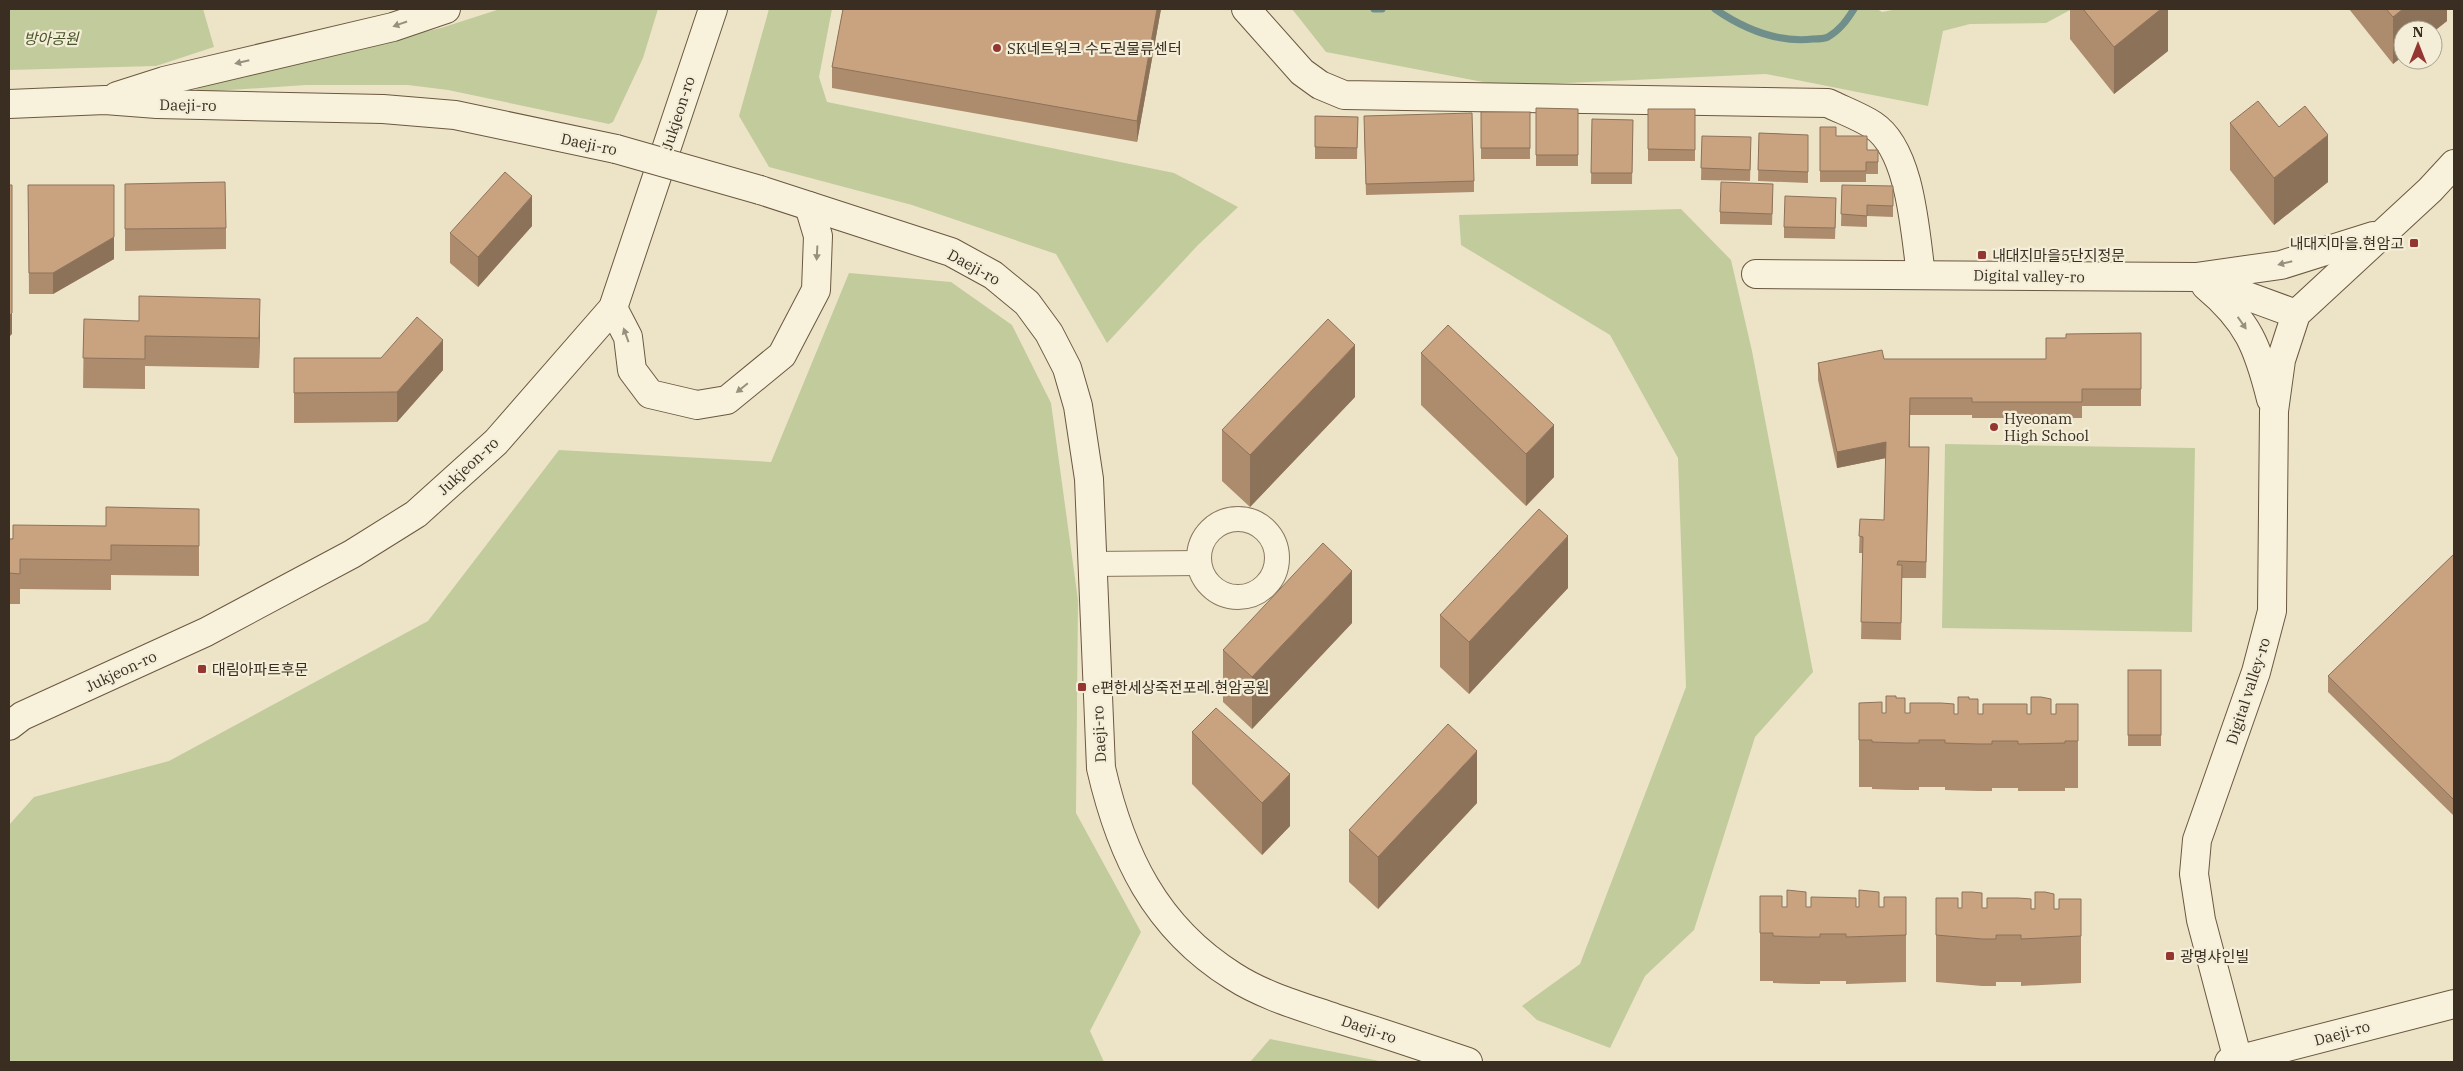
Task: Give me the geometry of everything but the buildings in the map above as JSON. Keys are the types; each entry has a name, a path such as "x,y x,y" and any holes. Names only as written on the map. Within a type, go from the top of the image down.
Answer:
{"street":[{"path":"105,100 164,81 393,27 446,9"},
{"name":"Jukjeon-ro","path":"9,726 22,716 206,632 352,554 416,514 496,442 613,308 712,9"},
{"path":"1246,9 1302,72 1320,85 1344,95 1828,103 1874,126 1897,152 1910,195 1920,274"},
{"name":"Daeji-ro","path":"9,104 105,100 157,104 384,109 455,115 616,149 760,190 951,252 993,274 1026,302 1049,333 1068,368 1078,406 1089,479 1100,768 1111,812 1125,851 1146,890 1171,924 1210,960 1234,977 1274,997 1468,1062"},
{"name":"Digital valley-ro","path":"2234,1061 2201,920 2194,874 2197,840 2256,672 2272,611 2274,410 2281,360 2296,314 2430,190 2454,164"},
{"path":"613,308 628,337 632,370 650,394 697,405 727,400 782,355 816,290 818,236 809,206"},
{"path":"2195,277 2281,265 2382,233"},
{"name":"Digital valley-ro","path":"1756,274 2195,277 2296,314"},
{"path":"2195,277 2226,304 2243,323 2255,346 2265,373 2274,410"},
{"path":"1234,510 1245,519 1257,523 1266,530 1278,550 1278,563 1275,574 1268,585 1258,593 1245,597 1232,597 1220,593 1210,586 1202,575 1199,563 1199,550 1204,538 1212,528 1234,510"},
{"path":"1092,564 1199,563"},
{"name":"Daeji-ro","path":"2234,1061 2454,1004"}],"green space":[{"name":"방아공원","path":"9,9 203,9 214,47 156,66 9,70"},
{"path":"500,9 658,9 643,58 613,122 609,124 448,90 408,85 306,85 200,92 196,90 200,86 246,77 305,58 441,28"},
{"path":"769,9 832,9 819,77 827,102 1174,173 1238,207 1198,245 1107,343 1056,254 912,205 769,167 739,116"},
{"path":"1292,9 1877,9 1882,12 1898,9 2072,9 2046,23 1970,24 1943,31 1928,106 1766,74 1504,86 1326,52"},
{"path":"1681,209 1731,260 1752,351 1813,672 1755,737 1694,930 1645,976 1610,1048 1537,1020 1522,1006 1580,964 1686,687 1678,458 1610,335 1461,245 1459,215"},
{"path":"849,273 951,282 1012,325 1051,403 1078,600 1076,813 1141,932 1090,1031 1104,1062 9,1062 9,825 34,797 169,761 428,621 559,450 771,462"},
{"path":"1945,444 2195,448 2192,632 1942,628"},
{"path":"1270,1039 1384,1062 1250,1062"}],"waterway":[{"path":"1374,9 1382,9"},
{"path":"1715,9 1737,23 1761,33 1774,37 1800,40 1828,37 1843,24 1854,9"}],"place":[{"name":"SK네트워크 수도권물류센터","path":"997,48"},
{"name":"내대지마을.현암고","path":"2414,243"},
{"name":"내대지마을5단지정문","path":"1982,255"},
{"name":"Hyeonam High School","path":"1994,427"},
{"name":"대림아파트후문","path":"202,669"},
{"name":"e편한세상죽전포레.현암공원","path":"1082,687"},
{"name":"광명샤인빌","path":"2170,956"}]}
